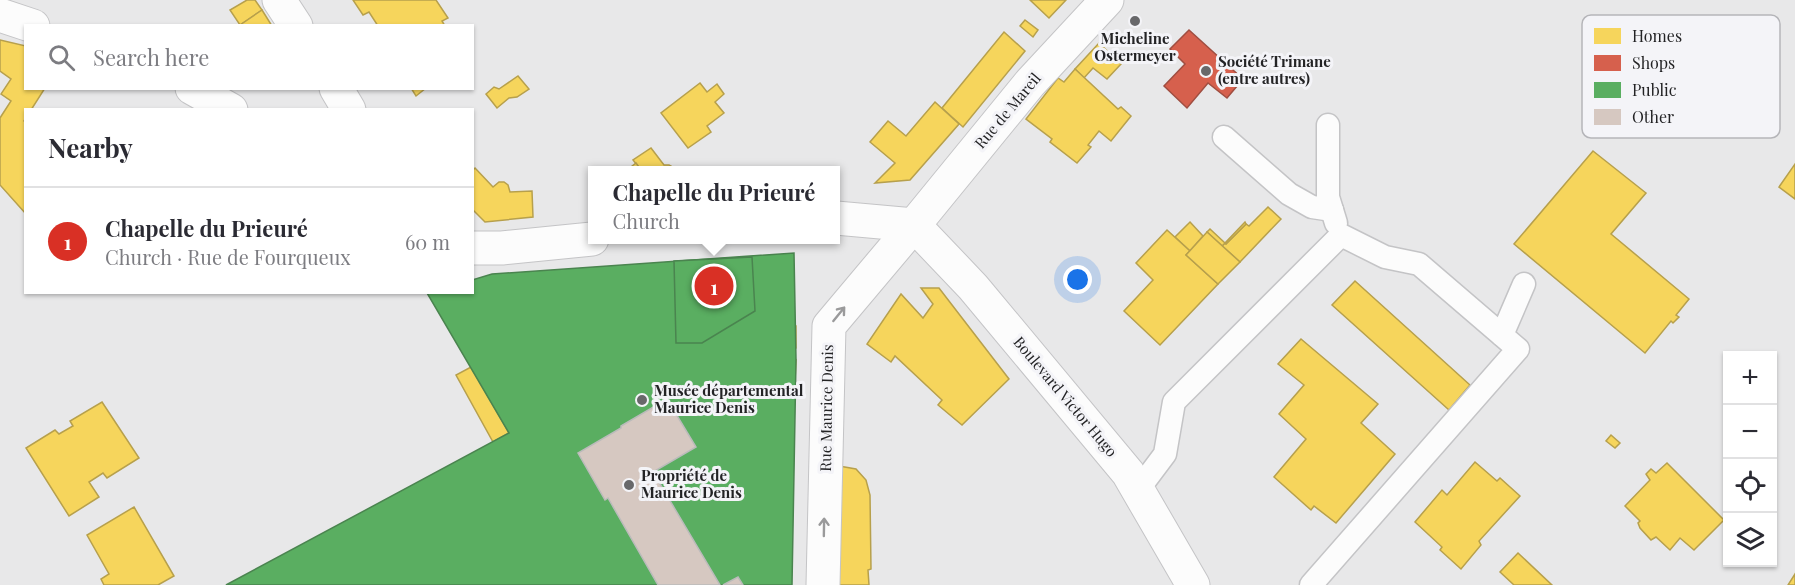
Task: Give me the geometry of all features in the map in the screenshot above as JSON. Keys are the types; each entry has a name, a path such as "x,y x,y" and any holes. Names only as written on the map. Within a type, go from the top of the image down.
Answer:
{"street":[{"path":"279,0 295,24"},
{"name":"Rue de Mareil","path":"914,225 1030,83 1107,0"},
{"path":"0,15 27,24"},
{"path":"196,90 227,108"},
{"path":"337,90 348,108"},
{"path":"840,218 914,225"},
{"name":"Boulevard Victor Hugo","path":"914,225 980,296 1128,473 1193,585"},
{"name":"Rue Maurice Denis","path":"823,585 829,326 914,225"},
{"path":"474,248 502,248 588,239"}],"lane":[{"path":"1311,585 1518,349 1419,264 1384,257 1341,236 1328,197 1328,125"},
{"path":"1224,137 1289,194 1312,207 1332,210"},
{"path":"1138,490 1165,454 1174,402 1341,236"},
{"path":"1502,335 1524,284"}],"building: Homes":[{"path":"247,0 255,0 262,10 239,24 230,10"},
{"path":"353,0 436,0 448,18 442,21 444,24 377,24 369,12 363,15"},
{"path":"1030,0 1066,0 1049,18"},
{"path":"262,10 271,24 241,24"},
{"path":"1025,20 1038,30 1033,37 1020,26"},
{"path":"1004,32 1025,51 963,127 942,108"},
{"path":"0,40 24,46 24,90 44,90 32,108 24,108 24,212 0,185 0,118 11,101 1,94 11,79 0,71"},
{"path":"1099,43 1121,64 1107,79 1093,68 1084,78 1075,69"},
{"path":"1075,69 1118,109 1121,107 1131,116 1111,141 1099,131 1088,145 1091,147 1077,163 1050,142 1052,139 1026,119 1058,78 1064,82"},
{"path":"518,76 529,89 517,97 509,98 497,108 486,94 494,87 499,89"},
{"path":"700,83 707,92 717,84 724,94 715,102 724,113 707,126 711,132 688,148 661,113"},
{"path":"412,90 424,90 416,96"},
{"path":"935,102 959,124 910,180 875,183 895,163 870,142 888,121 906,136"},
{"path":"651,148 664,165 671,166 638,166 633,160"},
{"path":"1593,151 1646,193 1611,234 1689,299 1676,315 1679,317 1673,323 1671,321 1645,353 1514,244"},
{"path":"1795,164 1795,199 1779,187"},
{"path":"474,169 493,187 499,182 504,182 508,185 510,192 532,191 533,217 485,222 474,211"},
{"path":"1268,207 1281,219 1240,262 1222,246 1246,224 1249,226"},
{"path":"1190,222 1203,236 1190,251 1175,237"},
{"path":"1245,222 1246,224 1226,244 1225,243"},
{"path":"1210,229 1225,243 1222,246 1207,232"},
{"path":"1167,230 1190,251 1186,255 1218,284 1160,345 1124,311 1153,280 1136,263"},
{"path":"1207,232 1240,262 1218,284 1186,255"},
{"path":"1355,281 1470,385 1449,410 1332,305"},
{"path":"921,288 939,288 1009,379 962,425 938,405 942,400 895,356 891,362 867,344 901,294 923,318 933,304"},
{"path":"796,326 796,348 759,361 759,327"},
{"path":"1301,339 1378,404 1361,423 1395,454 1336,523 1314,506 1311,510 1274,477 1306,439 1279,414 1304,385 1278,364"},
{"path":"796,360 795,381 776,390 769,372"},
{"path":"471,367 509,433 493,442 456,375"},
{"path":"102,402 139,458 107,478 103,473 89,482 99,497 69,516 26,448 55,430 59,434 73,426 70,421"},
{"path":"1611,435 1620,443 1615,448 1606,441"},
{"path":"1475,462 1497,481 1500,478 1520,496 1479,541 1481,545 1461,569 1440,550 1442,547 1415,522 1442,490 1447,495"},
{"path":"1667,463 1723,519 1694,550 1680,538 1670,550 1656,537 1651,540 1640,528 1638,523 1640,521 1625,506 1650,480 1646,474 1651,469 1656,473"},
{"path":"839,466 856,469 866,480 870,495 871,569 868,570 869,585 833,585"},
{"path":"134,507 174,576 158,585 104,585 101,579 109,574 87,535"},
{"path":"1518,553 1552,585 1514,585 1500,572"},
{"path":"1795,574 1795,585 1788,585"}],"building: Shops":[{"name":"Société Trimane (entre autres)","path":"1189,30 1243,79 1227,98 1208,83 1187,108 1164,86 1185,64 1170,49"}],"building: Public":[{"name":"Musée départemental Maurice Denis","path":"794,253 796,360 792,585 226,585 509,433 428,294 474,294 474,279 492,274"},
{"path":"752,257 755,311 702,343 676,343 674,261"}],"building: Other":[{"name":"Propriété de Maurice Denis","path":"667,399 696,447 653,472 720,585 658,585 608,498 605,500 578,453"},
{"path":"738,577 743,585 723,585"}],"place":[{"name":"Micheline Ostermeyer","path":"1135,21"},
{"name":"Société Trimane (entre autres)","path":"1206,71"},
{"name":"Chapelle du Prieuré","path":"714,286"},
{"name":"Musée départemental Maurice Denis","path":"642,400"},
{"name":"Propriété de Maurice Denis","path":"629,485"}]}
